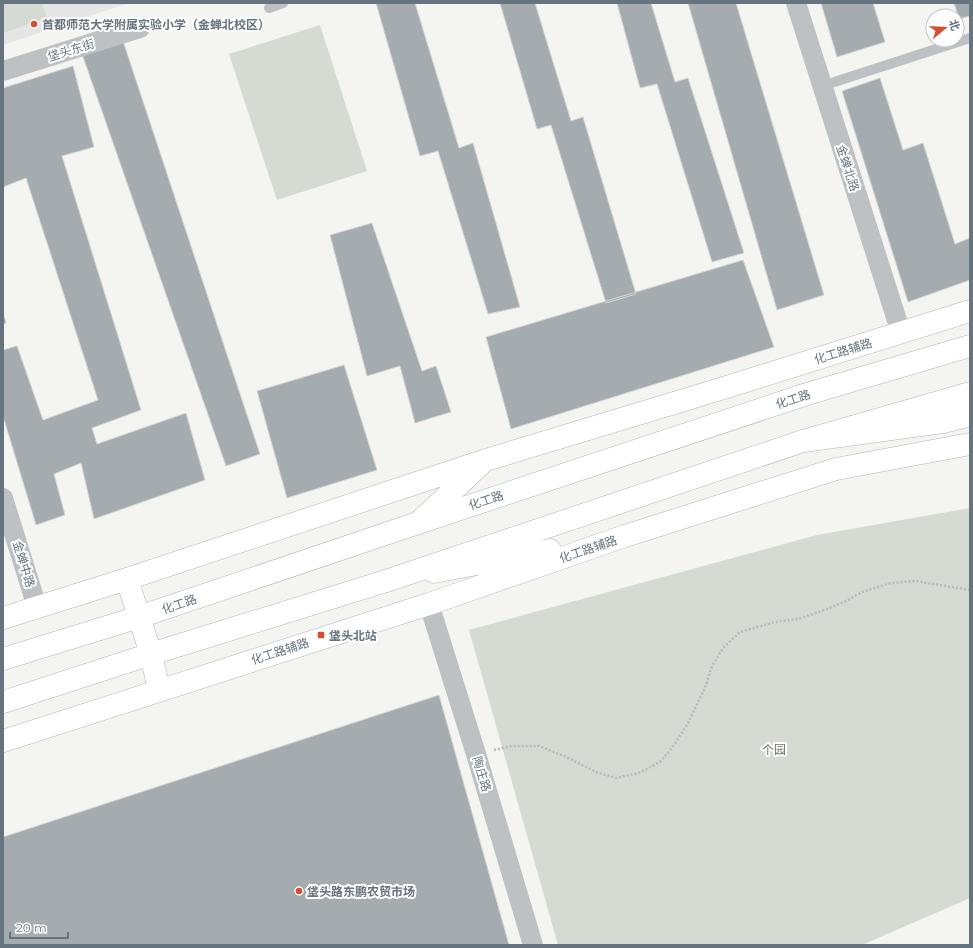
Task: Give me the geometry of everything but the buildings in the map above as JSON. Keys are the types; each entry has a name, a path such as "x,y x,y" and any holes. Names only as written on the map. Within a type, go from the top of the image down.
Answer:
{"main road":[{"name":"化工路辅路","path":"3,618 127,579 486,460 722,389 970,311"},
{"name":"化工路","path":"3,659 139,617 807,394 970,346"},
{"path":"3,702 386,581 803,441 970,392"},
{"path":"803,441 943,422 970,415"},
{"name":"化工路辅路","path":"3,741 429,604 625,536 836,469 970,444"},
{"name":"化工路辅路","path":"418,523 486,460"},
{"name":"化工路辅路","path":"386,581 625,536"},
{"path":"127,579 151,654 159,690"}],"street":[{"name":"金蝉北路","path":"796,3 901,333"},
{"name":"垡头东街","path":"3,71 140,28"},
{"name":"金蝉中路","path":"3,498 37,607"},
{"name":"陶庄路","path":"429,604 533,945"}],"lane":[{"path":"268,8 283,3"},
{"path":"822,86 970,38"}],"path":[{"path":"476,754 512,746 539,746 564,756 596,772 616,778 639,773 660,762 672,748 687,725 705,688 712,666 723,648 740,632 775,622 798,619 844,602 862,592 891,583 915,580 970,590"}],"shaded area":[{"name":"首都师范大学附属实验小学（金蝉北校区）","path":"3,3 128,3 3,45"}],"green space":[{"path":"3,3 42,3 47,18 3,33"},
{"path":"320,25 367,171 277,200 229,54"},
{"name":"个园","path":"970,508 970,898 862,945 558,945 469,630 817,535"}],"place":[{"name":"首都师范大学附属实验小学（金蝉北校区）","path":"34,24"},
{"name":"垡头北站","path":"321,635"},
{"name":"垡头路东鹏农贸市场","path":"299,891"}]}
